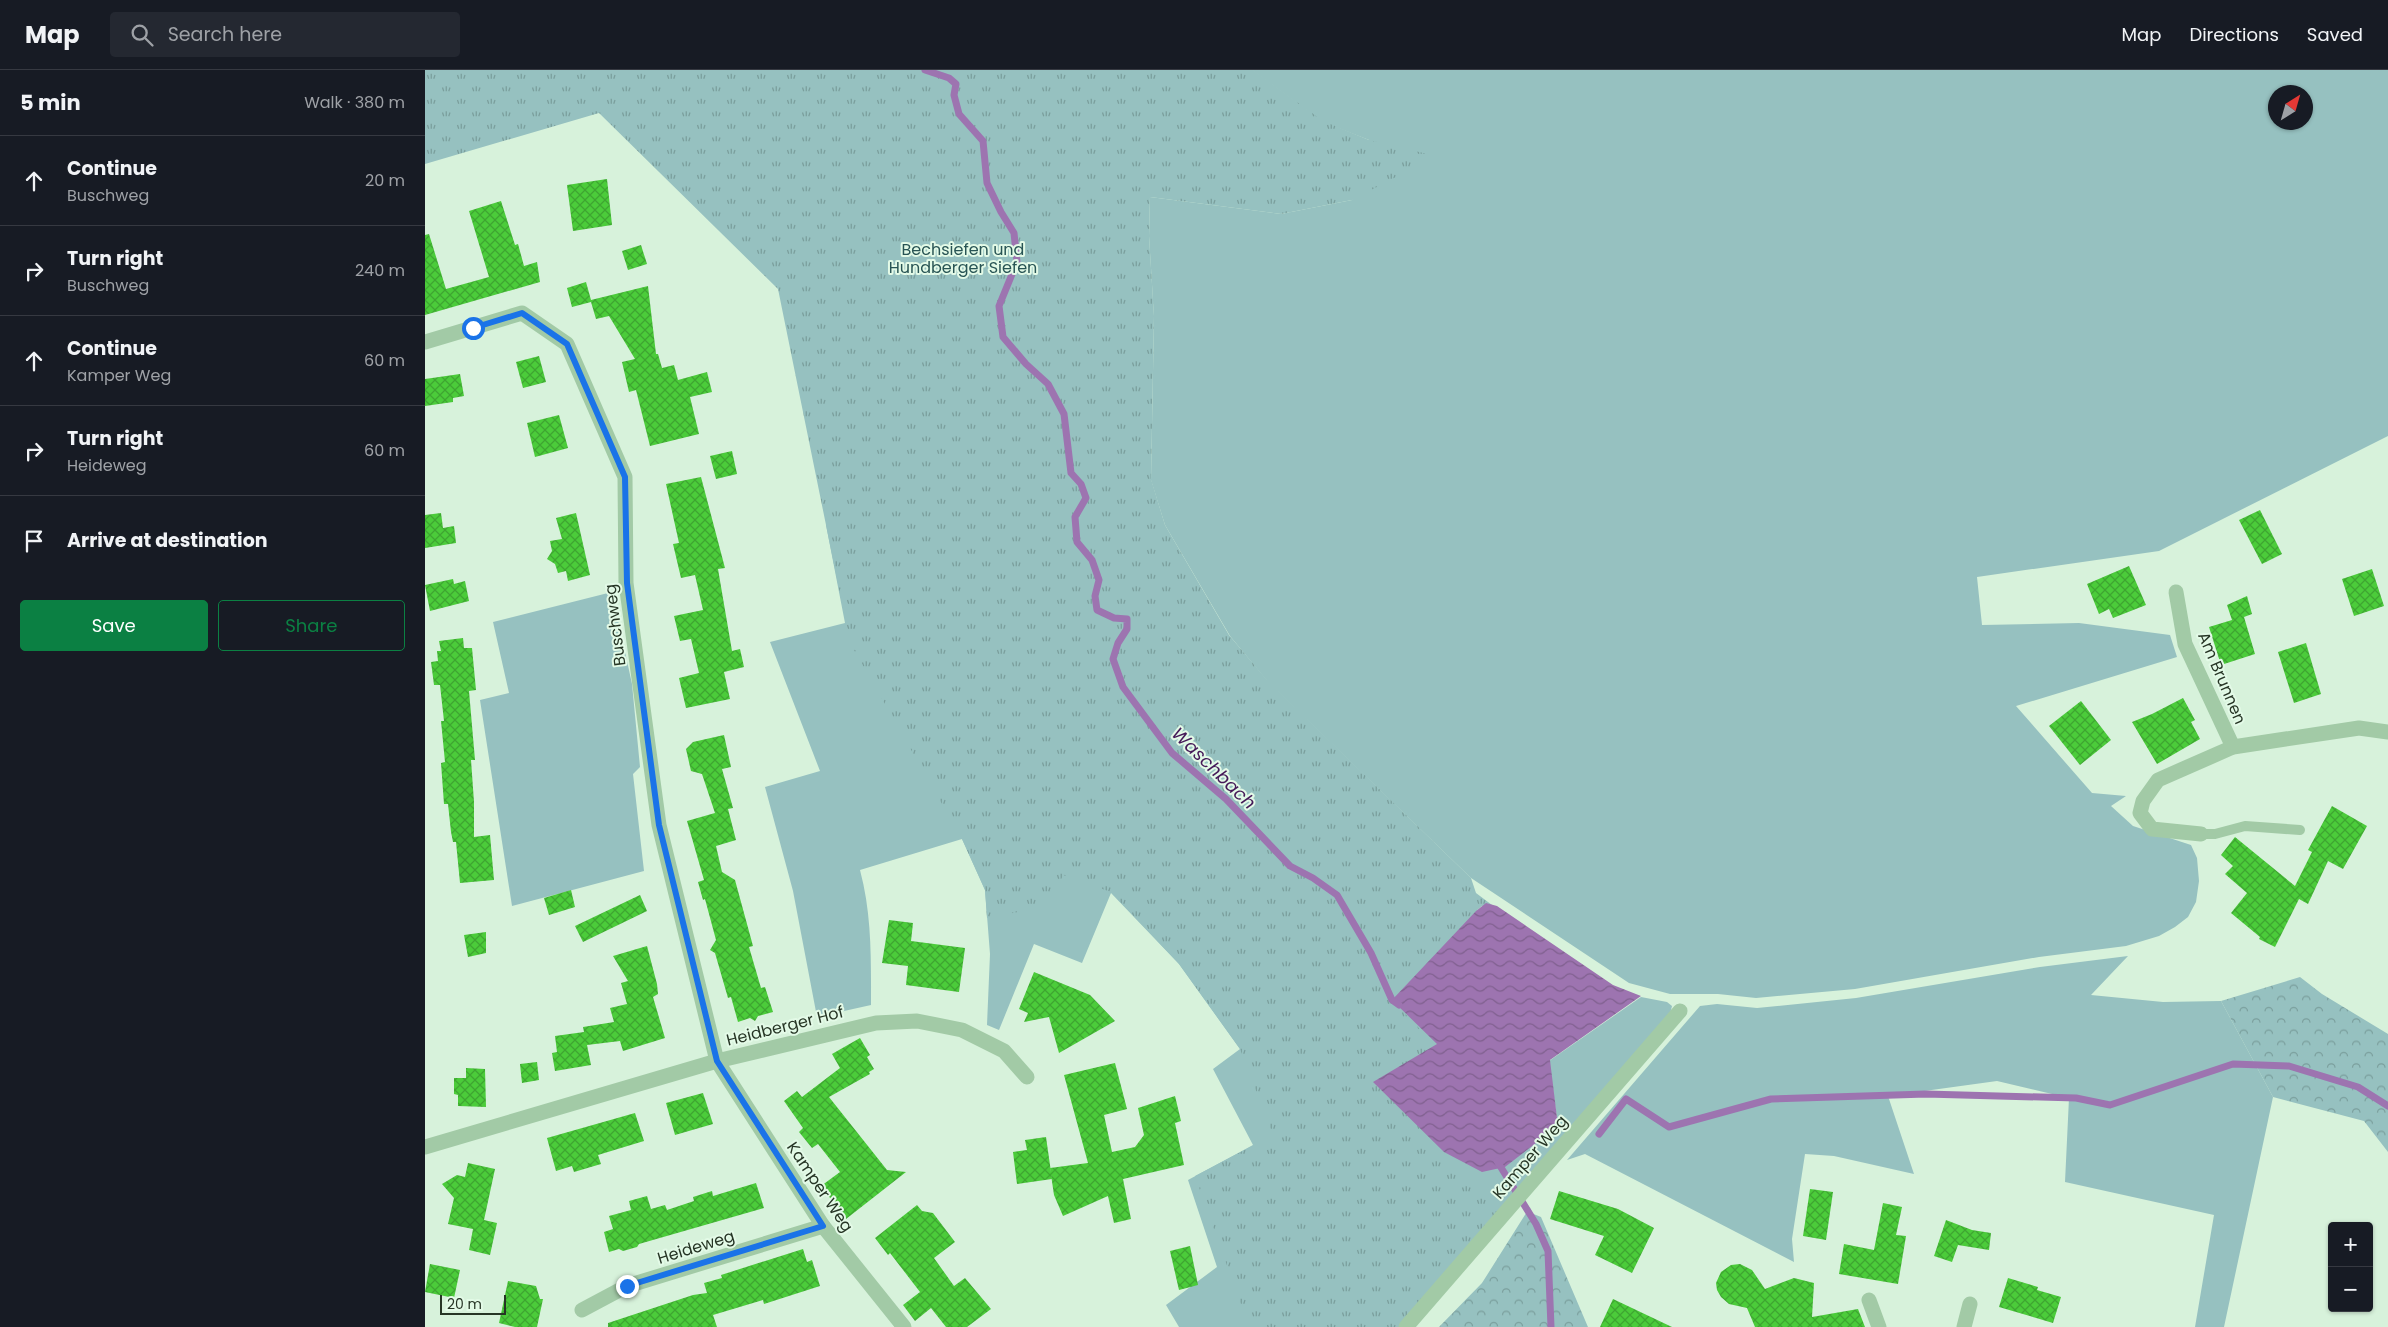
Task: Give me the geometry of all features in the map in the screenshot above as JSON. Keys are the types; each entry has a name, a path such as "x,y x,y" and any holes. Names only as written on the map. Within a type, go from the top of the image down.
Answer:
{"street":[{"name":"Buschweg","path":"425,342 522,313 567,344 625,477 627,583 659,825 717,1061"},
{"name":"Am Brunnen","path":"2177,592 2185,644 2233,747"},
{"path":"2201,834 2152,829 2140,813 2143,801 2158,780 2233,747 2359,728 2388,732"},
{"name":"Kamper Weg","path":"1406,1327 1680,1010"},
{"name":"Heidberger Hof","path":"425,1147 717,1061 876,1023 917,1021 962,1030 1004,1051 1027,1077"},
{"name":"Kamper Weg","path":"717,1061 823,1226 903,1327"},
{"name":"Heideweg","path":"582,1310 627,1286 823,1226"},
{"path":"1869,1300 1879,1327"},
{"path":"1964,1327 1970,1304"}],"lane":[{"path":"2201,834 2215,834 2245,826 2300,830"}],"green space":[{"name":"Bechsiefen und Hundberger Siefen","path":"425,70 1253,70 1323,121 1369,140 1436,156 1352,200 1281,214 1150,197 1149,236 1154,316 1151,479 1165,525 1229,635 1267,680 1471,878 1476,893 1492,905 1482,906 1459,925 1391,999 1436,1046 1373,1082 1480,1186 1503,1197 1501,1214 1409,1327 1249,1327 1195,1176 1273,1135 1240,1049 1179,964 1111,892 1063,875 1050,906 987,918 985,890 962,839 850,643 778,289 599,113 425,164"},
{"path":"1252,70 2388,70 2388,436 2159,551 1977,577 1982,625 2079,623 2170,635 2177,657 2016,706 2092,793 2126,796 2111,806 2133,826 2191,845 2197,858 2199,881 2196,902 2188,917 2159,936 2126,946 2039,957 1855,989 1756,998 1718,994 1670,994 1629,983 1471,878 1268,682 1230,636 1165,525 1151,480 1154,317 1149,236 1150,197 1281,214 1352,200 1369,140 1323,122"},
{"path":"908,521 1466,881 1558,1126 1549,1061 1641,997 1667,1002 1672,1006 1670,1014 1409,1327 1179,1327 1166,1305 1217,1267 1188,1180 1253,1145 1213,1069 1240,1049 1179,964 1111,893 1082,963 1034,944 999,1030 987,1025 990,954 985,890 962,839 860,870 869,920 871,1005 817,1017 793,891 765,787 820,771 770,642 845,623 826,525"},
{"path":"612,592 632,684 640,767 633,774 644,871 512,906 480,700 509,693 493,622"},
{"path":"2128,956 2091,995 2163,1002 2221,1001 2273,1097 2224,1327 2195,1327 2214,1215 2065,1182 2069,1098 1997,1081 1888,1096 1914,1174 1834,1156 1805,1154 1792,1239 1794,1262 1585,1154 1567,1160 1700,1006 1717,1004 1757,1008 1856,998 2040,967"},
{"path":"2300,977 2322,994 2388,1034 2388,1152 2364,1121 2273,1097 2221,1001"},
{"path":"1530,1207 1531,1213 1541,1217 1588,1327 1439,1327 1482,1283"}],"water":[{"path":"1486,903 1497,906 1613,985 1641,996 1550,1060 1558,1126 1505,1167 1482,1172 1444,1152 1373,1082 1437,1044 1392,1000 1476,911"}],"building":[{"path":"607,179 612,225 573,231 567,185"},
{"path":"501,201 515,245 518,244 524,266 537,262 540,282 425,315 425,235 429,234 446,289 489,277 469,211"},
{"path":"641,245 647,264 628,270 622,251"},
{"path":"586,282 591,300 648,286 656,354 658,354 662,368 674,365 678,380 707,372 712,392 690,397 699,434 650,446 636,390 629,392 622,362 635,359 609,316 596,319 591,302 572,307 567,288"},
{"path":"539,356 546,382 523,388 516,362"},
{"path":"460,374 464,396 453,398 453,402 425,406 425,379"},
{"path":"559,415 568,448 535,457 527,423"},
{"path":"732,451 737,474 716,479 710,456"},
{"path":"701,477 725,568 718,569 732,651 740,649 744,667 724,672 730,699 686,708 679,678 699,673 691,639 680,641 674,616 703,610 695,575 681,578 673,544 679,543 666,484"},
{"path":"2260,510 2282,554 2262,564 2239,520"},
{"path":"441,513 443,528 454,526 456,543 425,548 425,515"},
{"path":"576,513 590,575 568,581 566,571 558,573 555,564 547,559 552,551 550,541 562,539 556,518"},
{"path":"2129,566 2146,605 2113,618 2109,609 2099,614 2087,584"},
{"path":"2372,569 2384,606 2354,616 2342,579"},
{"path":"453,579 454,584 465,581 469,601 430,611 425,585"},
{"path":"2247,596 2252,614 2244,617 2255,654 2221,665 2209,627 2232,620 2227,605"},
{"path":"463,638 464,648 472,648 476,690 469,691 475,760 471,760 474,837 490,835 494,880 460,883 456,842 453,842 448,804 444,804 441,763 445,762 441,721 444,721 440,685 434,685 431,662 438,661 437,651 441,651 439,641"},
{"path":"2306,643 2321,694 2294,703 2278,652"},
{"path":"2183,698 2195,720 2191,722 2200,739 2157,764 2132,722"},
{"path":"2081,701 2111,740 2080,765 2049,726"},
{"path":"724,735 731,767 722,769 733,808 728,809 736,840 716,846 722,872 735,880 753,946 749,947 761,988 765,987 773,1012 758,1016 755,1021 750,1018 738,1022 731,997 728,998 715,953 710,950 716,940 705,899 703,900 698,882 704,880 687,821 715,813 702,774 691,771 686,749 693,742"},
{"path":"2332,806 2367,826 2343,869 2328,861 2308,904 2299,899 2275,947 2259,939 2260,937 2231,913 2247,893 2225,874 2233,866 2221,855 2235,837 2295,886 2312,852 2308,850"},
{"path":"571,890 575,907 549,915 544,898"},
{"path":"640,895 647,911 583,942 575,926"},
{"path":"889,920 913,923 911,941 965,948 959,992 906,985 908,966 882,963"},
{"path":"486,932 486,953 468,957 464,935"},
{"path":"647,946 657,984 658,994 653,997 665,1038 623,1051 620,1041 587,1045 591,1065 555,1071 552,1053 557,1052 555,1036 584,1032 583,1027 614,1022 610,1008 627,1004 621,983 628,981 613,956"},
{"path":"1034,972 1090,995 1115,1021 1059,1053 1049,1017 1024,1022 1028,1013 1019,1009"},
{"path":"860,1038 870,1055 867,1057 874,1069 869,1072 870,1074 829,1097 887,1170 906,1172 846,1219 821,1186 840,1172 818,1144 812,1148 799,1132 803,1128 784,1101 797,1091 802,1097 840,1068 832,1054"},
{"path":"537,1062 539,1080 522,1083 520,1064"},
{"path":"1115,1063 1127,1109 1104,1115 1112,1152 1135,1147 1144,1135 1138,1108 1175,1096 1181,1121 1175,1123 1184,1165 1123,1179 1131,1219 1114,1223 1108,1196 1063,1216 1054,1195 1050,1168 1088,1163 1064,1075"},
{"path":"466,1068 485,1069 486,1107 458,1106 458,1095 454,1094 454,1078 466,1078"},
{"path":"703,1093 713,1124 675,1135 666,1103"},
{"path":"635,1113 644,1141 598,1155 601,1164 574,1172 572,1166 556,1171 547,1138"},
{"path":"1046,1137 1052,1179 1017,1184 1013,1152 1027,1150 1025,1140"},
{"path":"468,1163 495,1169 484,1220 497,1223 490,1255 469,1250 473,1229 448,1224 454,1198 442,1184 457,1175 465,1177"},
{"path":"756,1183 764,1208 639,1244 637,1247 623,1251 619,1249 609,1252 604,1232 613,1229 609,1216 631,1210 629,1201 647,1196 651,1209 665,1205 667,1210 694,1201 693,1197 712,1191 713,1196"},
{"path":"1810,1189 1833,1192 1826,1240 1803,1236"},
{"path":"1559,1191 1618,1209 1654,1228 1632,1273 1595,1255 1604,1236 1550,1219"},
{"path":"1883,1203 1902,1207 1896,1235 1906,1236 1898,1284 1839,1274 1844,1244 1874,1250"},
{"path":"917,1205 922,1211 933,1213 955,1242 934,1258 954,1286 965,1278 991,1309 967,1327 946,1327 931,1308 915,1321 903,1305 920,1292 890,1253 888,1255 875,1238"},
{"path":"1946,1220 1972,1230 1991,1233 1989,1250 1958,1245 1952,1262 1934,1256"},
{"path":"1190,1246 1198,1285 1179,1290 1170,1251"},
{"path":"803,1249 807,1262 812,1260 820,1286 764,1304 763,1300 713,1315 717,1327 608,1327 608,1323 693,1295 707,1293 704,1283 722,1278 721,1275"},
{"path":"430,1264 460,1270 454,1298 425,1292"},
{"path":"1740,1264 1752,1270 1765,1289 1794,1278 1814,1283 1812,1317 1858,1309 1865,1327 1755,1327 1747,1308 1729,1304 1721,1297 1717,1290 1716,1283 1721,1272 1731,1265"},
{"path":"2008,1278 2038,1287 2037,1290 2061,1297 2053,1323 1999,1307"},
{"path":"508,1281 536,1286 540,1299 543,1299 537,1327 515,1327 499,1323"},
{"path":"1613,1299 1672,1327 1600,1327"}],"waterway":[{"name":"Waschbach","path":"925,70 949,78 956,84 954,95 959,114 983,141 987,183 1014,233 1017,262 999,306 1003,337 1026,364 1048,384 1064,414 1071,473 1081,484 1086,498 1075,517 1077,542 1092,560 1099,580 1095,596 1097,610 1114,618 1127,619 1127,629 1118,643 1113,659 1123,687 1172,753 1226,799 1290,866 1313,878 1337,895 1371,953 1392,1000 1399,1005"},
{"path":"1599,1134 1626,1099 1669,1127 1771,1099 1926,1094 2076,1098 2110,1105 2233,1064 2289,1066 2358,1087 2388,1106"},
{"name":"Waschbach","path":"1497,1161 1536,1224 1548,1251 1551,1327"}],"route":[{"path":"473,328 522,313 567,344 625,477 627,583 659,825 717,1061 823,1226 627,1286"}]}
